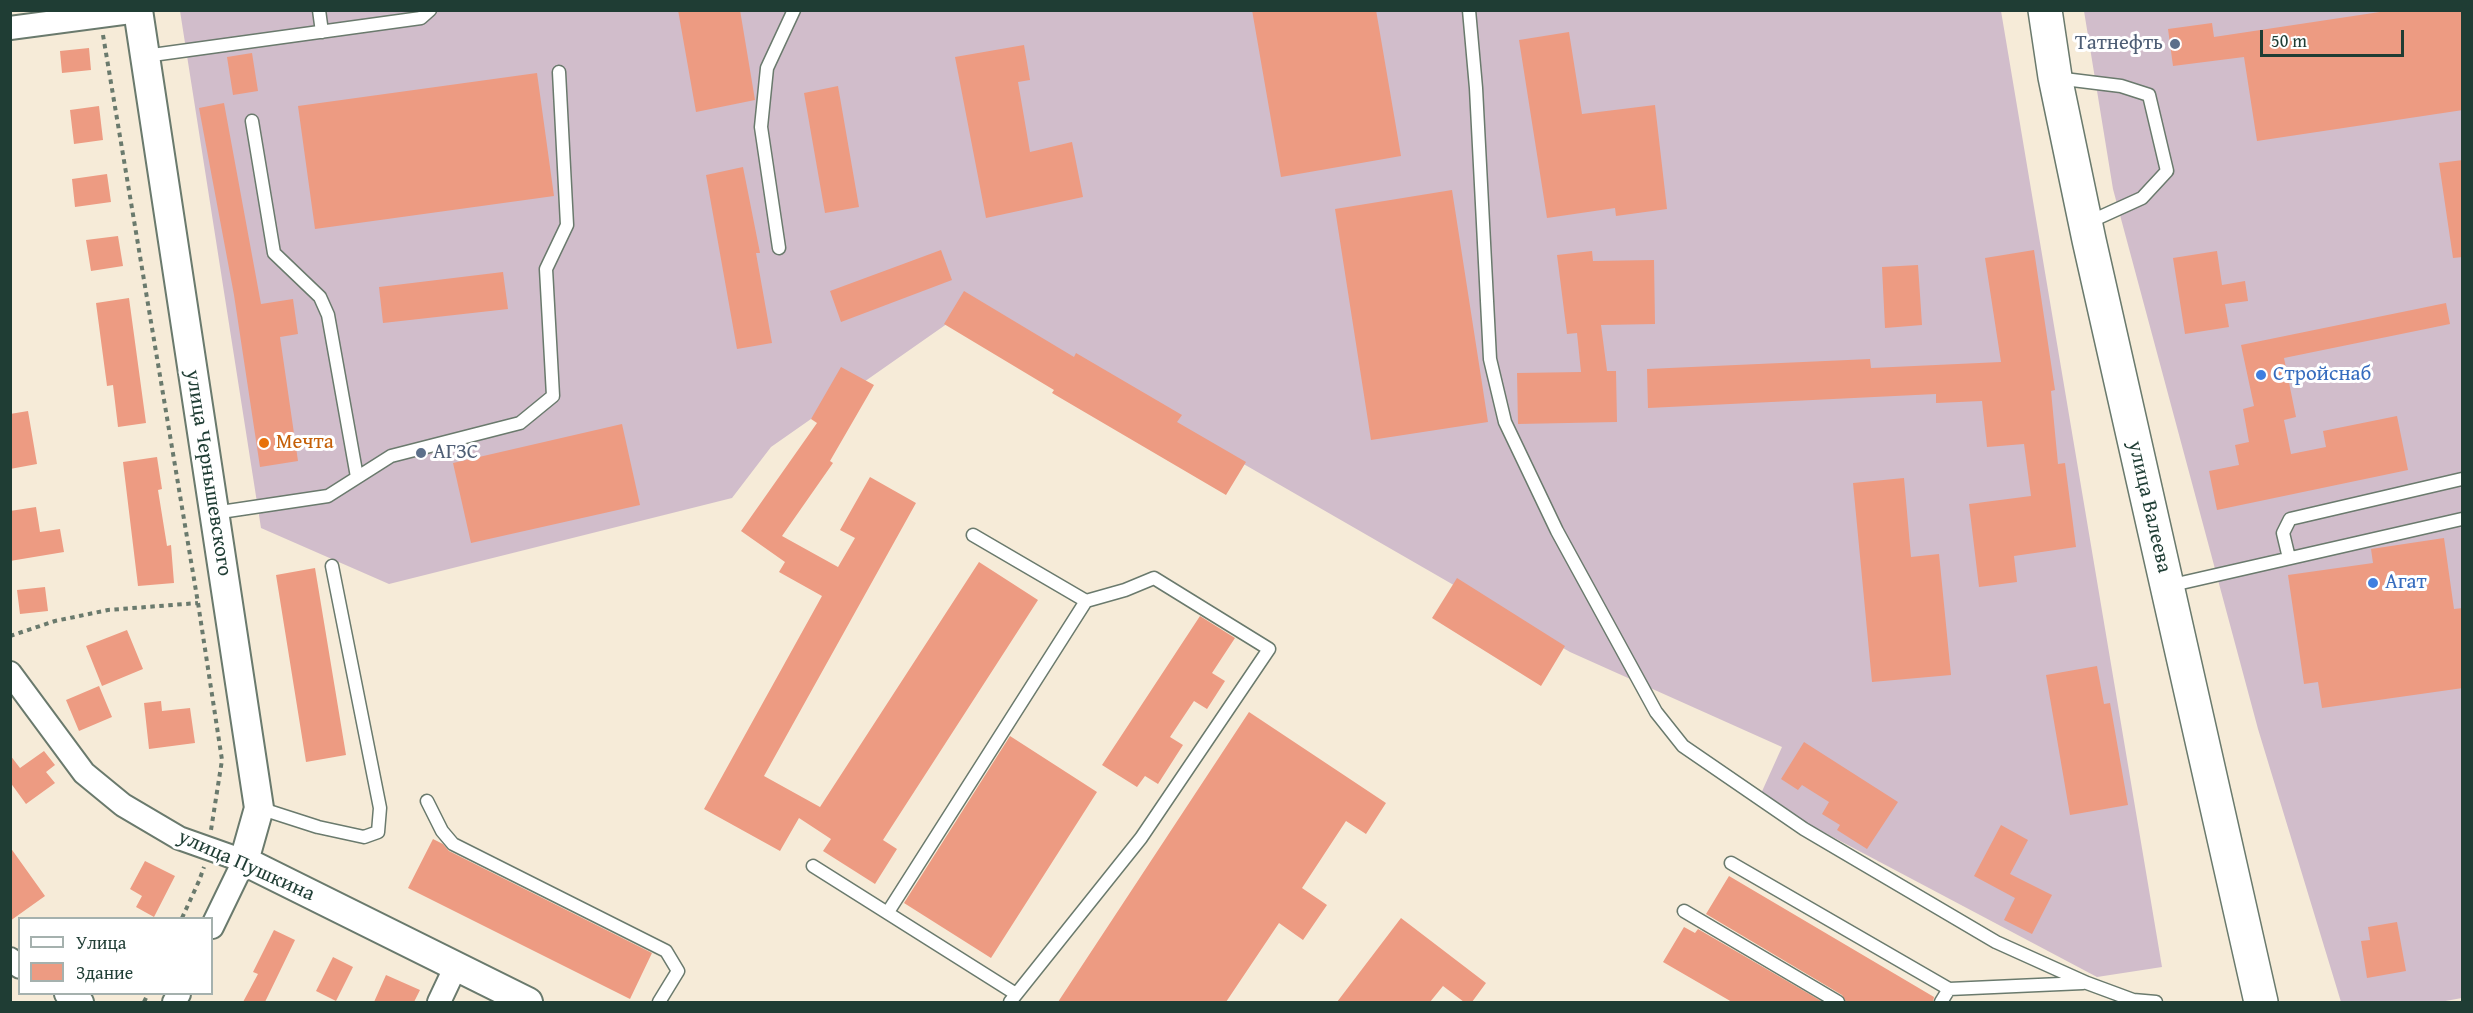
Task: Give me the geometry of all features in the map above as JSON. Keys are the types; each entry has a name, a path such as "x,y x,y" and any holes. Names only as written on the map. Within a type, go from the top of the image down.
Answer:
{"main road":[{"name":"улица Валеева","path":"2046,10 2055,78 2086,223 2260,1002"}],"street":[{"path":"10,28 138,11"},
{"name":"улица Чернышевского","path":"138,11 259,808 244,861 213,925"},
{"name":"улица Пушкина","path":"10,673 84,773 123,805 179,838 244,861 528,1002"},
{"path":"439,1002 456,966"}],"lane":[{"path":"319,10 321,32"},
{"path":"145,56 421,18 430,10"},
{"path":"779,248 761,127 767,68 794,10"},
{"path":"1470,10 1490,359 1505,422 1557,531 1656,712 1683,746 1804,830 1996,942 2087,983 2133,1000 2156,1002"},
{"path":"214,513 328,496 391,456 520,423 553,396 546,268 567,225 559,72"},
{"path":"2055,78 2121,86 2149,95 2167,171 2142,198 2086,223"},
{"path":"252,121 274,254 320,297 328,315 357,477"},
{"path":"2289,558 2283,533 2290,519 2463,479"},
{"path":"2167,586 2463,519"},
{"path":"973,534 1086,601"},
{"path":"259,808 364,837 378,832 381,808 332,566"},
{"path":"813,866 888,912 1013,998 1141,838 1269,649 1154,578 1125,590 1086,601 888,912"},
{"path":"427,801 442,831 453,844 666,951 678,971 659,1002"},
{"path":"1731,863 1949,989 2087,983"},
{"path":"1684,911 1838,1002"},
{"path":"1941,1002 1949,989"}],"path":[{"path":"100,16 222,760 208,848 200,881 182,917"},
{"path":"10,636 55,621 108,610 198,603"}],"shaded area":[{"path":"180,11 2001,11 2162,967 2097,977 1759,798 1782,747 1570,652 971,307 771,447 732,498 389,584 261,528"},
{"path":"2084,11 2462,11 2462,998 2440,1002 2341,1002 2258,729 2113,189"}],"building":[{"path":"678,10 740,10 755,100 696,112"},
{"path":"1252,10 1376,10 1401,156 1281,177"},
{"path":"2393,10 2463,10 2463,110 2257,141 2244,57 2173,66 2168,29 2212,23 2214,37"},
{"path":"1569,32 1582,114 1655,105 1667,209 1616,216 1615,208 1547,218 1519,40"},
{"path":"1024,45 1030,80 1018,82 1030,152 1072,142 1083,197 986,218 955,57"},
{"path":"89,48 91,70 62,73 60,51"},
{"path":"252,53 258,91 233,95 227,57"},
{"path":"537,73 554,196 315,229 298,106"},
{"path":"838,86 859,207 825,213 804,93"},
{"path":"224,103 261,304 293,299 298,334 280,337 298,461 260,467 234,295 199,108"},
{"path":"99,106 103,140 74,144 70,110"},
{"path":"2463,160 2463,257 2453,258 2439,163"},
{"path":"743,167 760,253 756,253 772,343 737,349 706,175"},
{"path":"107,174 111,202 75,207 72,179"},
{"path":"1452,190 1488,422 1371,440 1335,209"},
{"path":"118,236 123,266 91,271 86,240"},
{"path":"941,250 952,280 841,322 830,291"},
{"path":"2034,250 2055,390 2051,391 2058,464 2065,463 2076,547 2014,556 2017,582 1979,587 1969,504 2031,496 2024,444 1987,447 1982,401 1936,403 1936,394 1648,408 1647,369 1870,359 1871,368 2001,362 1985,258"},
{"path":"1592,251 1593,261 1654,260 1655,324 1601,325 1607,371 1616,371 1617,422 1518,424 1517,373 1581,372 1577,333 1567,334 1557,255"},
{"path":"2217,251 2222,285 2245,281 2248,301 2225,304 2229,327 2185,334 2173,258"},
{"path":"1918,265 1922,325 1885,328 1882,267"},
{"path":"503,272 508,309 383,323 379,287"},
{"path":"964,291 1074,357 1076,353 1182,415 1177,422 1246,462 1226,495 1052,393 1054,390 944,324"},
{"path":"129,298 146,423 118,427 113,385 107,386 96,303"},
{"path":"2446,303 2450,324 2284,358 2296,417 2284,420 2291,454 2326,447 2323,431 2397,416 2408,470 2217,510 2209,471 2239,465 2235,445 2249,442 2243,409 2254,406 2241,345"},
{"path":"841,367 874,385 830,461 833,463 782,536 838,567 855,538 840,530 870,477 916,503 764,776 820,807 979,562 1038,600 883,840 897,849 875,884 823,851 831,839 799,818 780,851 704,809 822,596 779,572 785,562 741,531 817,423 811,419"},
{"path":"28,411 37,464 10,469 10,414"},
{"path":"622,424 640,505 471,543 453,463"},
{"path":"157,457 162,489 158,490 167,546 171,545 174,583 138,586 123,462"},
{"path":"1904,478 1911,557 1939,554 1951,675 1872,682 1853,483"},
{"path":"36,507 40,532 60,529 64,552 10,561 10,511"},
{"path":"2444,538 2454,609 2463,608 2463,688 2322,708 2318,682 2304,684 2288,575 2373,563 2371,549"},
{"path":"315,568 346,755 306,762 276,575"},
{"path":"1457,578 1565,646 1541,686 1432,618"},
{"path":"45,587 48,611 20,614 17,590"},
{"path":"1200,616 1235,638 1212,673 1225,681 1207,709 1194,701 1170,737 1183,745 1158,784 1145,776 1137,787 1102,765"},
{"path":"127,630 143,669 102,686 86,646"},
{"path":"2097,666 2104,704 2110,703 2128,805 2070,815 2046,675"},
{"path":"99,686 112,717 79,731 66,700"},
{"path":"161,701 162,711 190,708 195,743 149,749 144,703"},
{"path":"1249,712 1386,803 1366,834 1346,821 1302,888 1327,905 1303,940 1279,923 1226,1002 1058,1002"},
{"path":"1010,736 1097,792 991,958 904,903"},
{"path":"1804,742 1898,802 1867,849 1837,830 1840,825 1822,814 1829,802 1802,785 1798,790 1781,779"},
{"path":"44,751 55,765 46,772 55,783 26,804 10,782 10,755 20,768"},
{"path":"2001,825 2028,840 2010,874 2052,895 2032,934 2004,920 2015,898 1974,876"},
{"path":"433,839 443,844 449,851 652,953 630,999 408,888"},
{"path":"10,847 45,896 10,921"},
{"path":"145,861 175,876 154,917 136,907 142,896 130,889"},
{"path":"1729,876 1934,997 1933,1002 1846,1002 1842,995 1706,914"},
{"path":"1401,918 1486,983 1472,1002 1464,1002 1443,986 1430,1002 1337,1002"},
{"path":"2397,922 2406,971 2367,978 2361,941 2370,940 2368,927"},
{"path":"1684,927 1695,933 1698,929 1823,1002 1732,1002 1663,962"},
{"path":"274,930 295,940 265,1002 243,1002 258,974 253,972"},
{"path":"333,957 353,967 336,1001 316,991"},
{"path":"386,975 420,990 414,1002 374,1002"}],"place":[{"name":"Татнефть","path":"2175,44"},
{"name":"Стройснаб","path":"2261,375"},
{"name":"Мечта","path":"264,443"},
{"name":"АГЗС","path":"421,453"},
{"name":"Агат","path":"2373,583"}]}
